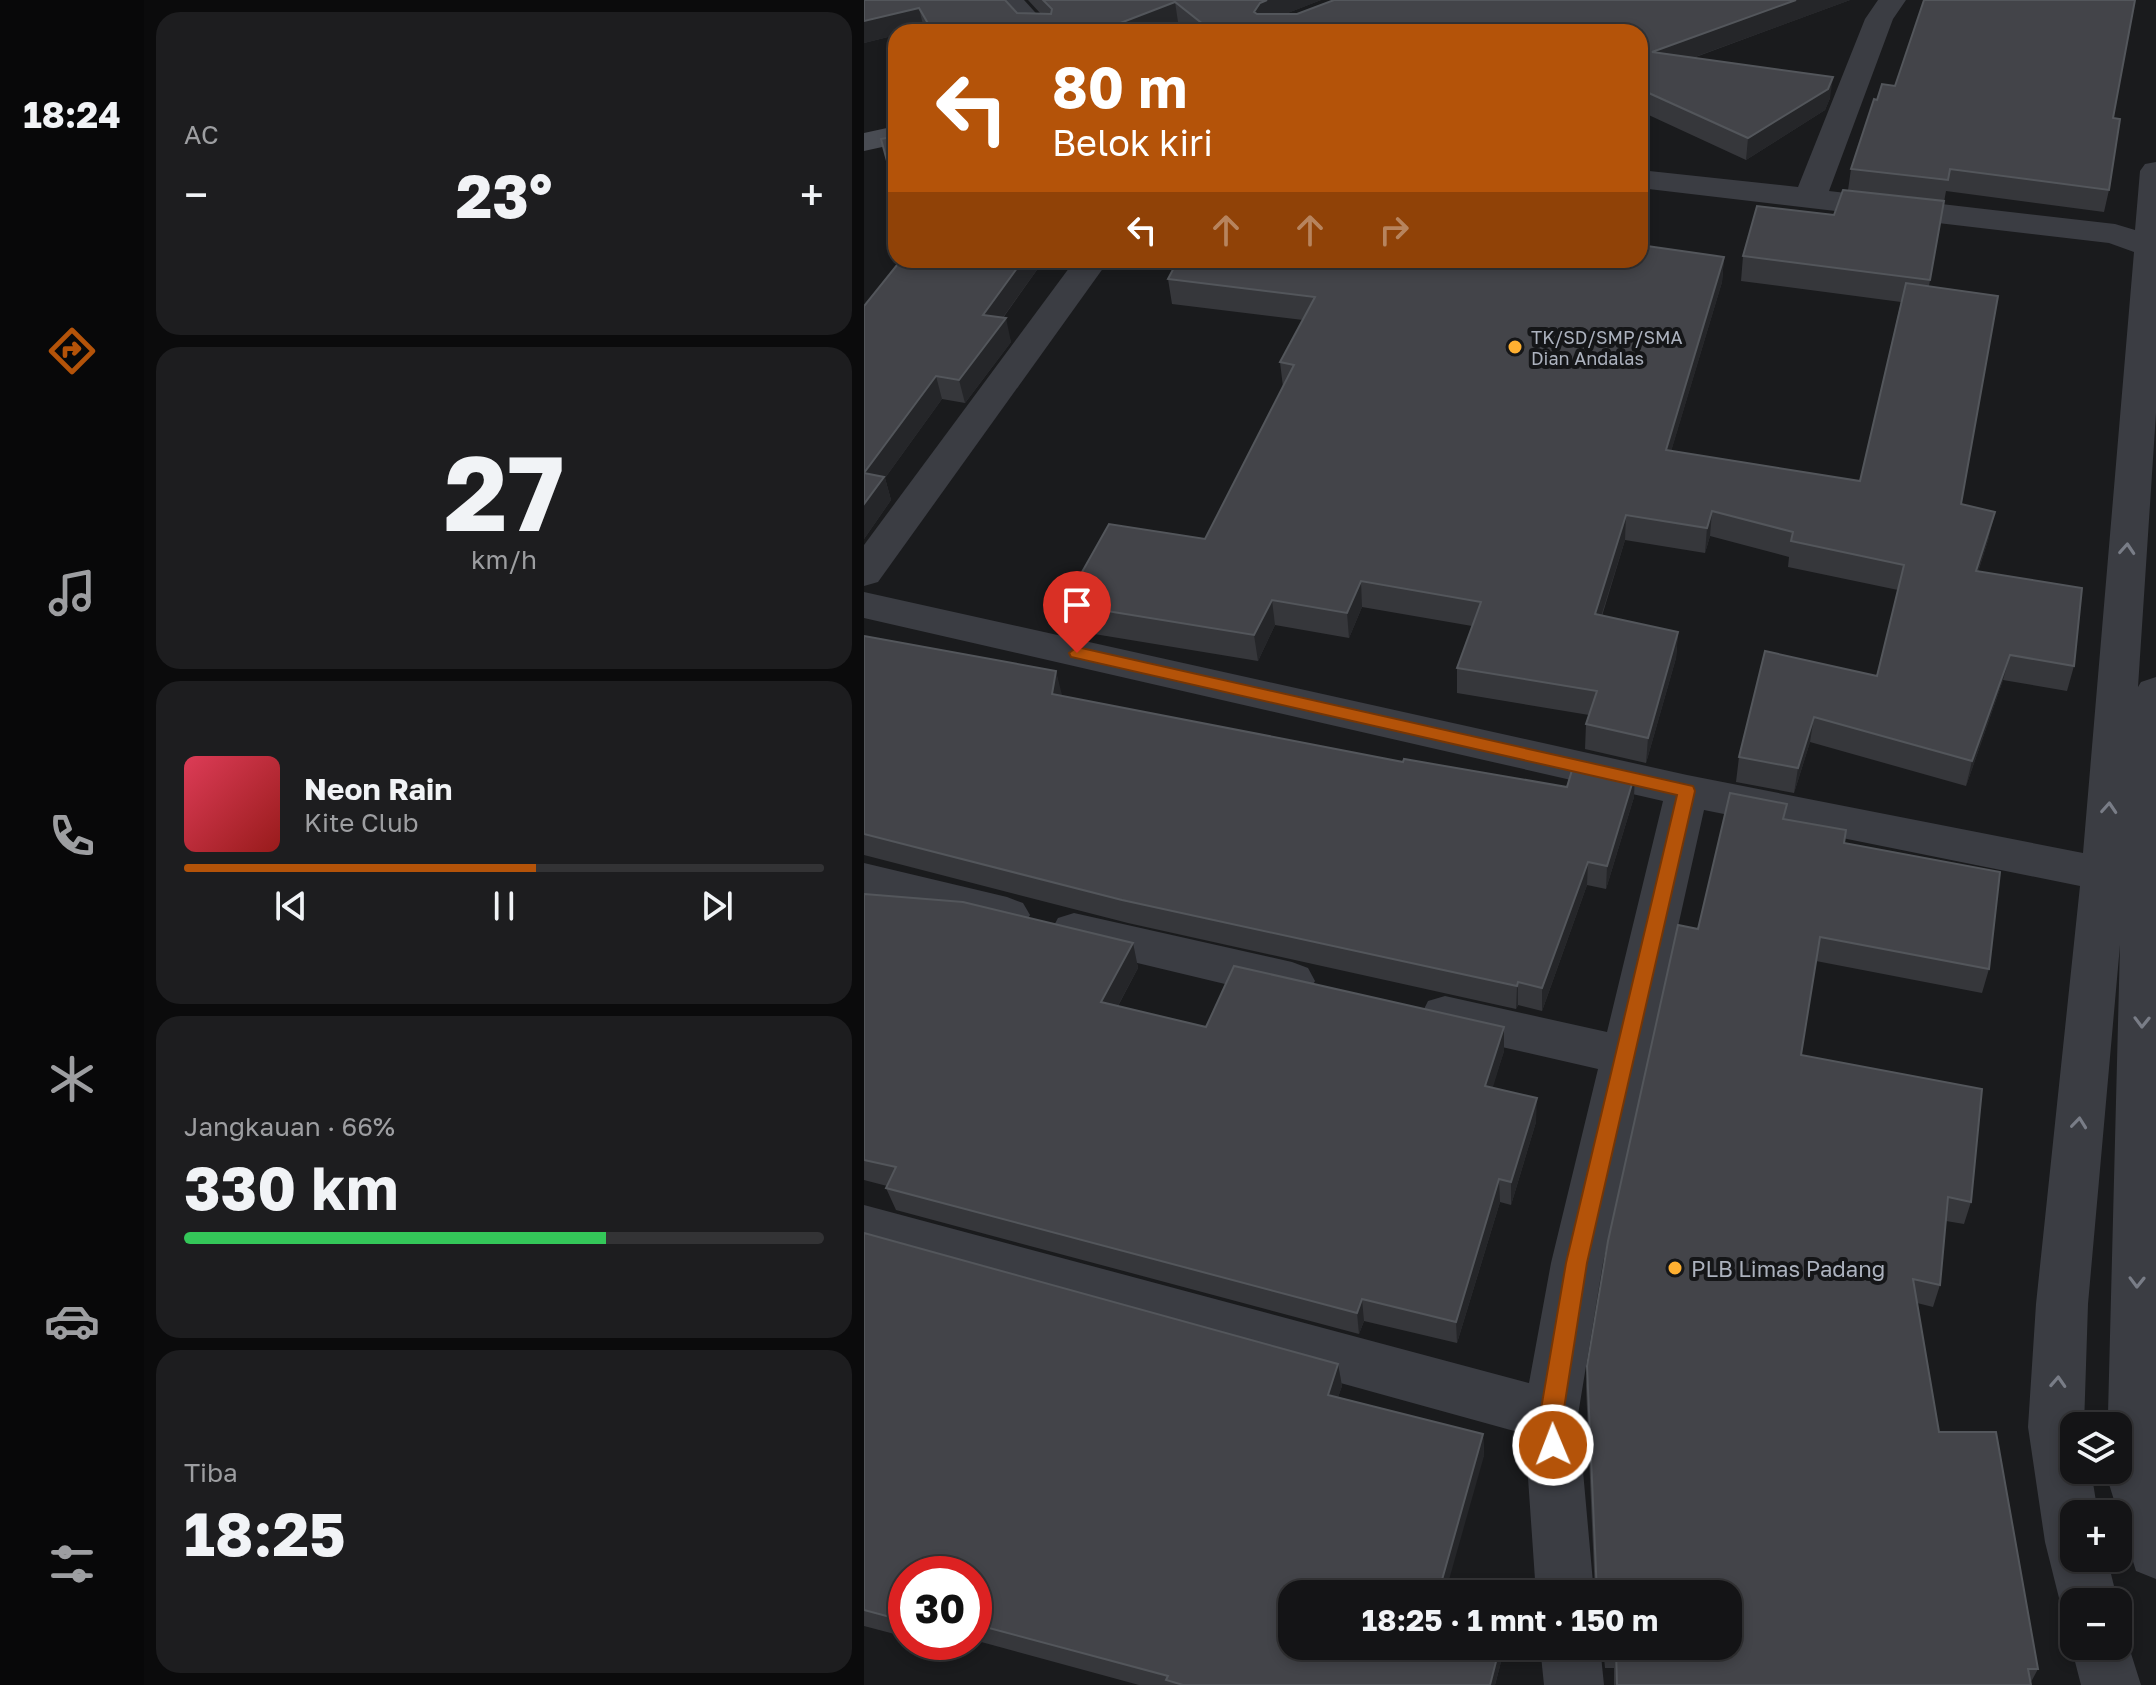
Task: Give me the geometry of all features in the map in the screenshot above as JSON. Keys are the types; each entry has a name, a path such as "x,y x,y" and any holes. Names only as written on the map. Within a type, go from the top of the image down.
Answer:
{"street":[{"path":"1008,0 1031,24"},
{"path":"1810,198 1879,19 1892,0"},
{"path":"864,142 888,137"},
{"path":"2156,171 2145,237 2135,879 2137,1484 2156,1551"},
{"path":"1648,180 2145,237"},
{"path":"864,573 1086,268"},
{"path":"864,605 1687,791 2135,879"},
{"path":"2067,1500 2056,1427 2062,1304 2135,879 2156,692"},
{"path":"1564,1580 1551,1415 1577,1263 1687,791"},
{"path":"864,880 1330,990"},
{"path":"1408,1007 1626,1056"},
{"path":"864,1228 1551,1415"},
{"path":"1571,1660 1574,1685"},
{"path":"2105,1660 2111,1685"}],"building":[{"path":"864,0 1005,0 1017,13 1051,14 1052,9 1043,0 1267,0 1260,3 1254,12 1297,14 1334,0 1796,0 1652,52 1833,77 1828,89 1748,138 1648,93 1648,24 1203,24 1175,2 1118,24 928,24 919,8 864,21"},
{"path":"1924,0 2135,0 2113,118 2120,119 2109,190 1950,169 1948,180 1851,169 1874,99 1877,100 1882,84 1895,86"},
{"path":"888,138 888,165 881,139"},
{"path":"1843,190 1944,201 1930,280 1743,256 1757,206 1834,215"},
{"path":"1648,246 1724,257 1666,450 1860,481 1906,283 1998,296 1961,504 1995,512 1976,571 2082,588 2074,666 2010,655 1972,761 1814,717 1798,768 1739,757 1765,651 1877,676 1904,565 1791,541 1793,532 1712,511 1707,528 1626,515 1595,614 1678,632 1648,738 1586,724 1597,691 1457,668 1481,602 1361,581 1347,613 1272,600 1254,635 1064,604 1109,524 1205,539 1294,365 1280,362 1315,297 1168,279 1174,268 1648,268"},
{"path":"895,268 1017,268 983,315 1006,318 959,380 936,376 864,473 864,306"},
{"path":"864,473 884,477 864,504"},
{"path":"864,636 1056,671 1052,694 1403,762 1404,759 1567,787 1575,760 1635,774 1607,866 1588,862 1542,988 1518,982 1517,986 1122,900 864,834"},
{"path":"1730,793 1787,804 1783,819 1846,830 1844,843 2000,872 1989,969 1820,937 1801,1055 1982,1089 1971,1202 1948,1197 1940,1285 1913,1279 1939,1432 1996,1432 2038,1669 2028,1669 2031,1685 1617,1685 1616,1660 1742,1660 1742,1580 1596,1580 1587,1366 1608,1241 1678,925 1698,929"},
{"path":"864,894 963,902 1133,943 1101,1002 1206,1027 1234,966 1504,1027 1485,1086 1537,1098 1511,1182 1499,1179 1456,1322 1362,1299 1357,1313 886,1188 896,1167 864,1160"},
{"path":"864,1233 1338,1364 1328,1395 1483,1434 1442,1580 1278,1580 1278,1660 1496,1660 1490,1685 1183,1685 1166,1680 1168,1676 992,1629 992,1556 888,1556 888,1616 864,1610"}],"place":[{"name":"TK/SD/SMP/SMA Dian Andalas","path":"1515,347"},
{"name":"PLB Limas Padang","path":"1675,1268"}],"route":[{"path":"1077,653 1687,791 1577,1263 1551,1415 1553,1445"}]}
